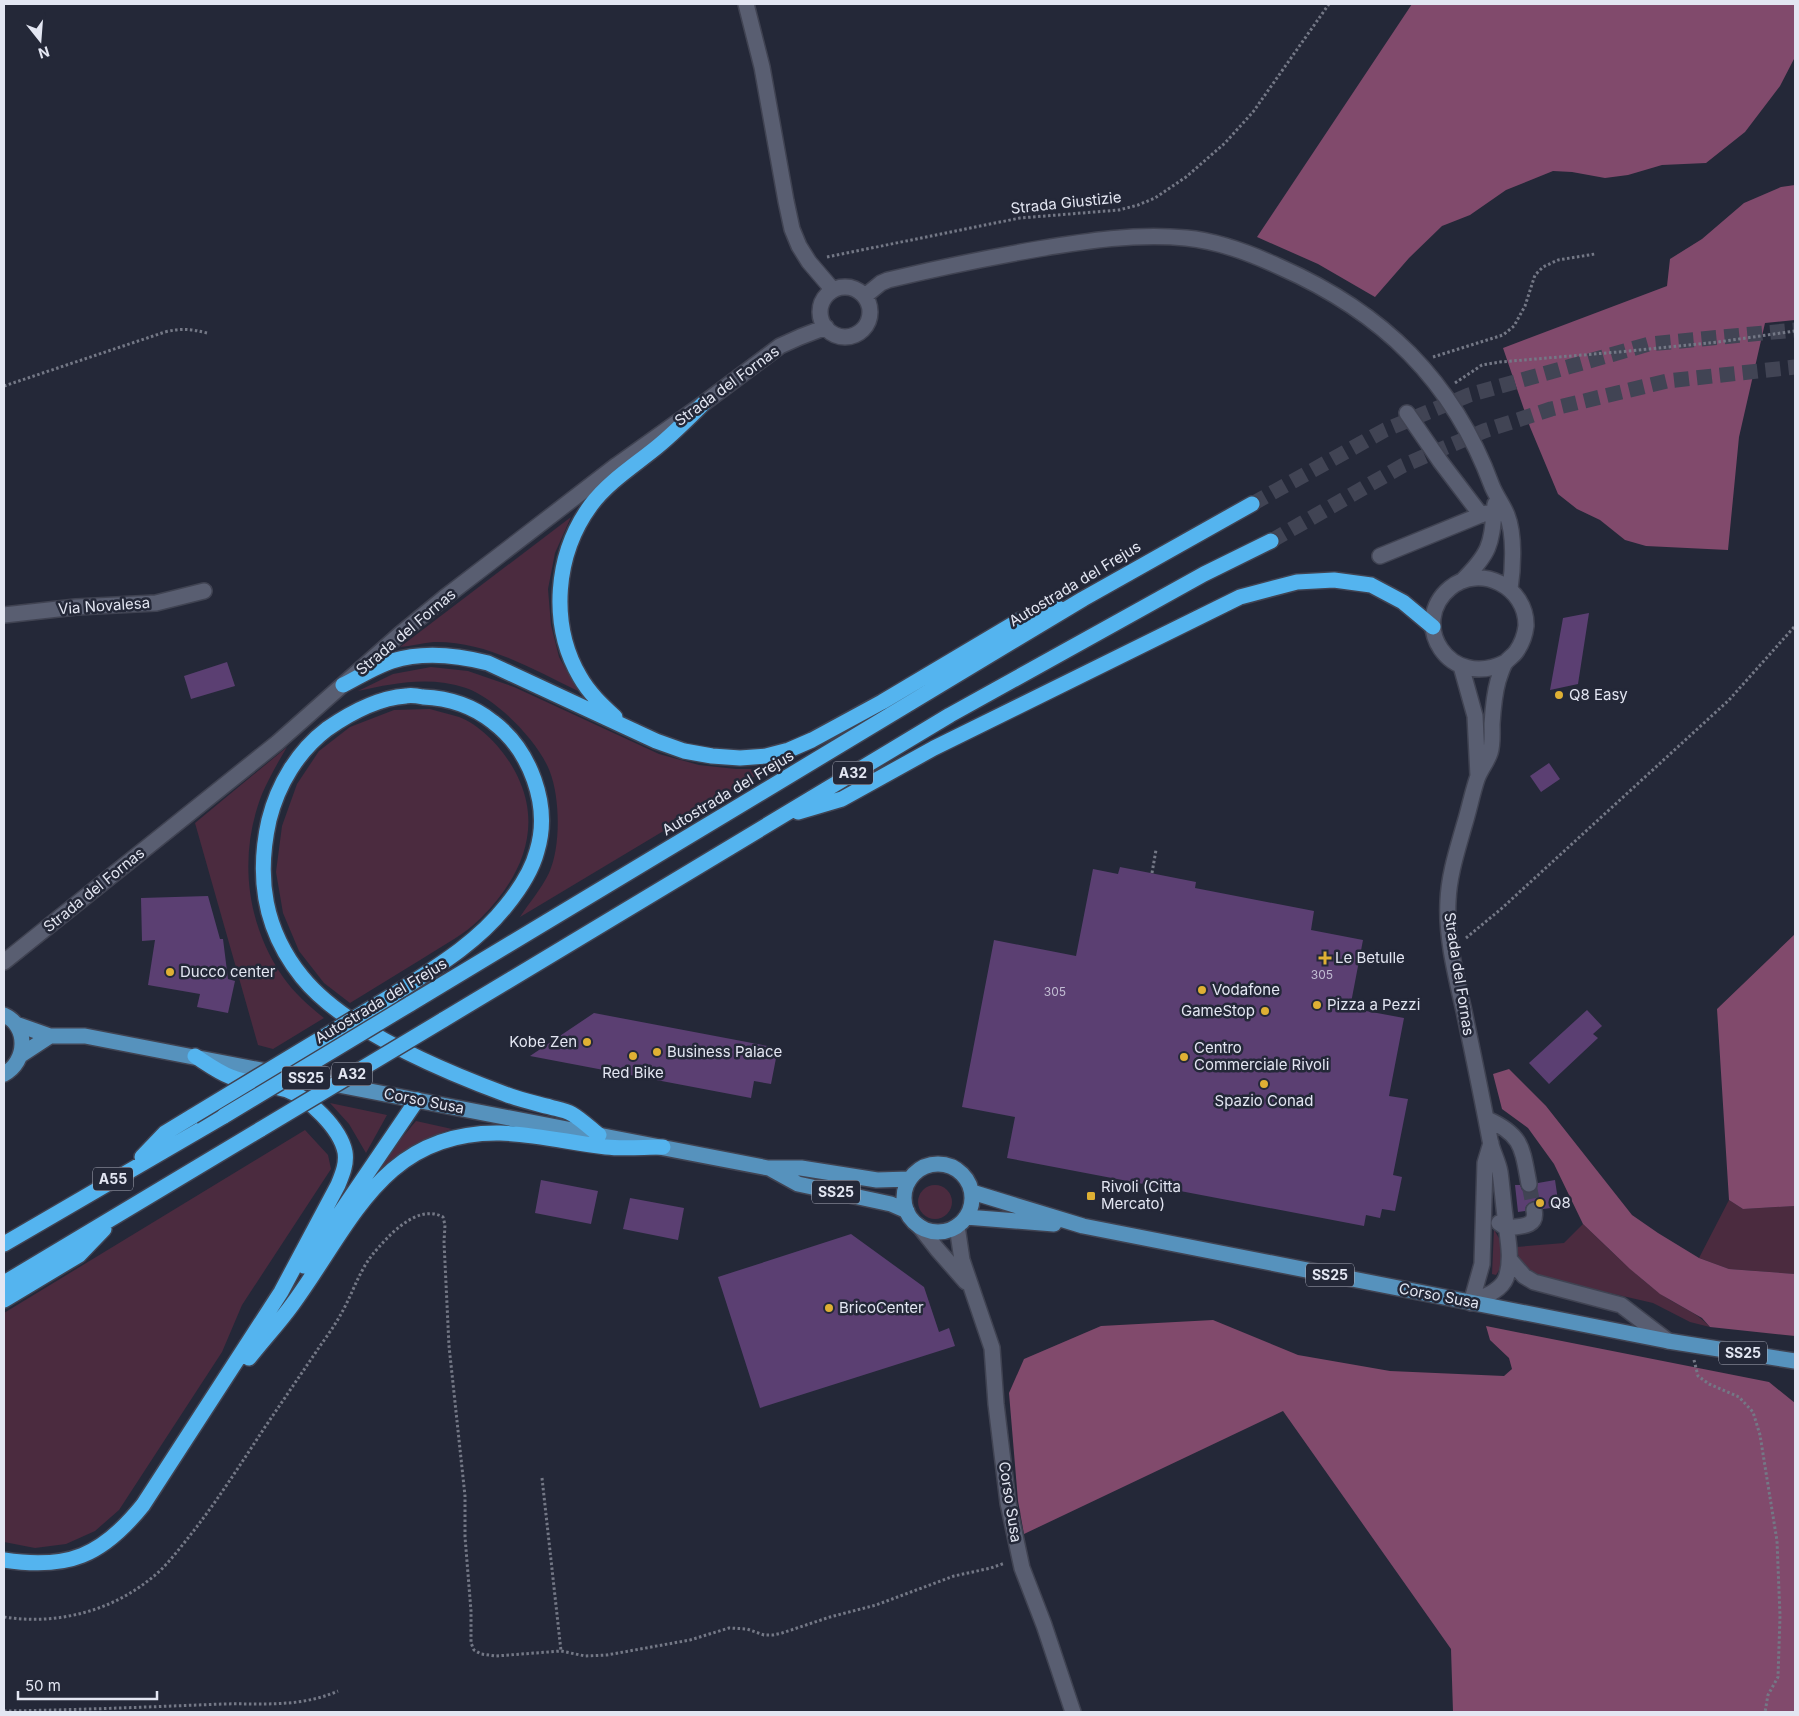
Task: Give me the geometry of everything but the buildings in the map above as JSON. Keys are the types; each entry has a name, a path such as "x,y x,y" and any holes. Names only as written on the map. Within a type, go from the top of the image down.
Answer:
{"highway":[{"path":"623,725 596,699 581,678 571,658 563,633 559,607 561,580 566,556 577,528 592,504 617,479 659,446 704,403"},
{"name":"Autostrada del Frejus","path":"224,1116 1083,600 1252,504"},
{"name":"A32","path":"261,1129 950,715 1204,574 1271,541"},
{"path":"775,819 842,799 934,748 1240,596 1297,582 1334,580 1371,585 1403,602 1433,627"},
{"path":"343,685 392,661 416,656 464,657 488,663 684,751 740,758 766,756 788,750 812,740 882,702 1020,620 1083,600"},
{"path":"133,1168 164,1133 193,1116 394,995 448,959 482,932 506,906 524,879 537,851 542,824 539,796 530,769 515,744 493,722 468,707 439,698 406,696 372,704 342,718 316,738 295,761 282,784 264,842 262,872 265,899 274,929 285,953 303,978 321,997 344,1016 408,1052 471,1082 510,1096 570,1113 599,1135"},
{"path":"4,1560 49,1564 70,1559 91,1552 128,1524 143,1506 281,1292 338,1185 345,1166 345,1152 339,1138 323,1115 304,1098 287,1090 231,1077 195,1056"},
{"path":"281,1292 306,1264 417,1100"},
{"name":"A55","path":"4,1244 224,1116"},
{"name":"A55","path":"4,1283 261,1129"},
{"path":"205,1411 292,1305 356,1210 381,1181 405,1161 428,1146 462,1135 499,1133 528,1135 608,1147 663,1147"},
{"path":"4,1300 79,1255 117,1215"}],"main road":[{"name":"Corso Susa","path":"10,1020 50,1036 85,1036 195,1056 768,1168 801,1168 877,1180 910,1179"},
{"name":"SS25","path":"10,1020 21,1034 23,1045 21,1056"},
{"path":"4,1074 16,1065 21,1056 50,1036"},
{"path":"919,1226 914,1222 907,1210 904,1197 910,1179 926,1166 932,1164 945,1165 958,1170 967,1179 972,1192 971,1205 961,1222"},
{"name":"Corso Susa","path":"768,1168 798,1184 891,1204 907,1210"},
{"name":"Corso Susa","path":"972,1192 1083,1226 1668,1341 1795,1361"},
{"name":"Corso Susa","path":"961,1222 1083,1226"},
{"name":"SS25","path":"919,1226 938,1232 961,1222"}],"street":[{"path":"746,4 762,67 792,229 799,246 809,262 833,290"},
{"path":"865,296 881,283 888,280 1000,256 1110,238 1154,236 1208,241 1260,258 1299,275 1357,308 1386,331 1418,362 1442,392 1468,431 1496,495 1507,515 1510,528 1513,569 1510,589"},
{"path":"846,287 853,288 865,296 869,304 870,313 864,328 857,334 840,336 826,328 820,312 826,296 833,290 846,287"},
{"name":"Strada del Fornas","path":"4,962 277,743 399,635 444,598 616,465 704,403 780,346 800,336 826,328"},
{"path":"1407,413 1440,461 1487,514 1493,533 1489,548 1480,563 1440,599 1434,612 1433,627 1436,639 1441,650 1450,660 1461,666 1484,670 1506,662 1516,652 1523,640 1526,626 1524,612 1519,600 1510,589 1488,578 1462,581"},
{"path":"1380,556 1487,514 1496,495"},
{"name":"Via Novalesa","path":"4,615 76,606 156,602 204,591"},
{"name":"Strada del Fornas","path":"1471,1303 1501,1286 1510,1260 1500,1172 1491,1143 1452,950 1448,925 1448,909 1452,870 1478,776 1490,753 1494,702 1499,680 1506,662"},
{"name":"Strada del Fornas","path":"1461,666 1474,716 1478,776"},
{"path":"1487,1119 1504,1126 1520,1144 1529,1184"},
{"name":"Strada del Fornas","path":"1471,1303 1482,1264 1485,1169 1491,1143"},
{"path":"1485,1169 1491,1184 1496,1221 1506,1228 1526,1226 1531,1224 1535,1215 1534,1210"},
{"name":"Corso Susa","path":"961,1222 962,1260 992,1348 996,1404 1008,1503 1019,1556 1073,1712"},
{"name":"Corso Susa","path":"919,1226 970,1286"},
{"path":"1510,1260 1524,1276 1534,1282 1621,1305 1668,1341"}],"path":[{"name":"Strada Giustizie","path":"809,262 841,253 886,246 1020,218 1119,210 1155,198 1186,177 1253,112 1329,4"},
{"path":"1418,362 1503,335 1514,326 1525,306 1535,275 1543,267 1558,260 1595,254"},
{"path":"4,386 179,328 207,333"},
{"path":"1442,392 1482,365 1618,352 1795,331"},
{"path":"1452,950 1500,910 1728,700 1795,626"},
{"path":"1152,873 1156,850"},
{"path":"4,1617 46,1620 104,1607 129,1595 151,1579 202,1521 228,1483 341,1315 372,1256 412,1217 424,1213 435,1213 443,1217 445,1225 444,1242 450,1363 466,1496 465,1537 471,1611 471,1643 474,1650 481,1654 496,1656 561,1651 585,1656 607,1655 681,1642 729,1628 747,1629 764,1634 782,1633 830,1617 890,1601 954,1576 1001,1565 1019,1556"},
{"path":"1691,1345 1698,1376 1709,1384 1739,1397 1753,1412 1760,1435 1777,1541 1780,1616 1778,1677 1768,1695 1765,1712"},
{"path":"542,1478 561,1651"},
{"path":"4,1712 245,1703 298,1703 322,1699 338,1691"}],"shaded area":[{"path":"1412,4 1795,4 1795,57 1780,86 1745,132 1706,163 1662,165 1628,175 1605,178 1572,172 1553,171 1506,190 1470,215 1442,226 1409,258 1375,297 1318,264 1257,237"},
{"path":"1795,185 1795,320 1765,323 1739,437 1728,550 1646,546 1625,540 1600,520 1577,509 1558,494 1530,427 1503,348 1667,286 1670,259 1702,239 1744,203 1781,187"},
{"path":"571,517 555,553 548,589 551,625 559,657 578,691 508,658 472,646 434,642 400,647"},
{"path":"431,667 468,671 514,687 659,754 699,765 736,769 767,769 520,917 546,879 556,850 558,822 556,795 550,772 537,748 516,723 491,702 466,688 439,682 412,682 358,691 393,674"},
{"path":"430,709 459,717 478,728 496,744 516,772 526,801 528,820 527,838 523,855 506,888 475,924 350,1003 324,983 299,951 283,913 276,872 282,826 297,784 319,751 350,727 394,710"},
{"path":"287,747 262,794 254,817 248,865 250,888 254,912 270,956 292,988 324,1018 273,1049 258,1045 195,823"},
{"path":"1795,934 1795,1206 1743,1209 1729,1200 1717,1009"},
{"path":"1509,1069 1546,1106 1632,1215 1699,1258 1729,1269 1795,1274 1795,1336 1710,1327 1702,1318 1660,1294 1630,1269 1583,1224 1554,1164 1528,1128 1502,1109 1493,1074"},
{"path":"330,1103 387,1115 366,1153 349,1124"},
{"path":"416,1121 452,1129 431,1137 411,1148 375,1175 395,1146"},
{"path":"305,1130 328,1155 331,1169 242,1305 222,1352 119,1510 95,1531 66,1544 35,1548 4,1542 4,1313"},
{"path":"935,1185 942,1186 947,1190 951,1195 951,1209 947,1214 942,1218 935,1219 928,1218 923,1214 919,1209 918,1202 919,1195 923,1190 928,1186"},
{"path":"1729,1200 1743,1209 1795,1206 1795,1274 1729,1269 1699,1258"},
{"path":"1583,1224 1648,1284 1665,1297 1692,1312 1710,1327 1690,1322 1653,1303 1536,1276 1521,1265 1516,1247 1564,1243"},
{"path":"1494,1229 1502,1243 1503,1251 1501,1264 1496,1275 1492,1274"},
{"path":"1213,1320 1298,1355 1390,1371 1504,1376 1512,1369 1509,1358 1490,1340 1486,1326 1769,1382 1795,1403 1795,1712 1453,1712 1451,1649 1283,1411 1024,1534 1018,1501 1009,1393 1024,1359 1101,1326"}],"tunnel":[{"path":"1252,504 1385,430 1469,395 1649,344 1795,330"},
{"path":"1271,541 1402,466 1484,431 1551,409 1667,381 1795,367"},
{"path":"1529,1184 1534,1210"}],"place":[{"name":"Q8 Easy","path":"1559,695"},
{"name":"Le Betulle","path":"1325,958"},
{"name":"Ducco center","path":"170,972"},
{"name":"Vodafone","path":"1202,990"},
{"name":"Pizza a Pezzi","path":"1317,1005"},
{"name":"GameStop","path":"1265,1011"},
{"name":"Kobe Zen","path":"587,1042"},
{"name":"Business Palace","path":"657,1052"},
{"name":"Red Bike","path":"633,1056"},
{"name":"Centro Commerciale Rivoli","path":"1184,1057"},
{"name":"Spazio Conad","path":"1264,1084"},
{"name":"Rivoli (Citta Mercato)","path":"1091,1196"},
{"name":"Q8","path":"1540,1203"},
{"name":"BricoCenter","path":"829,1308"}]}
